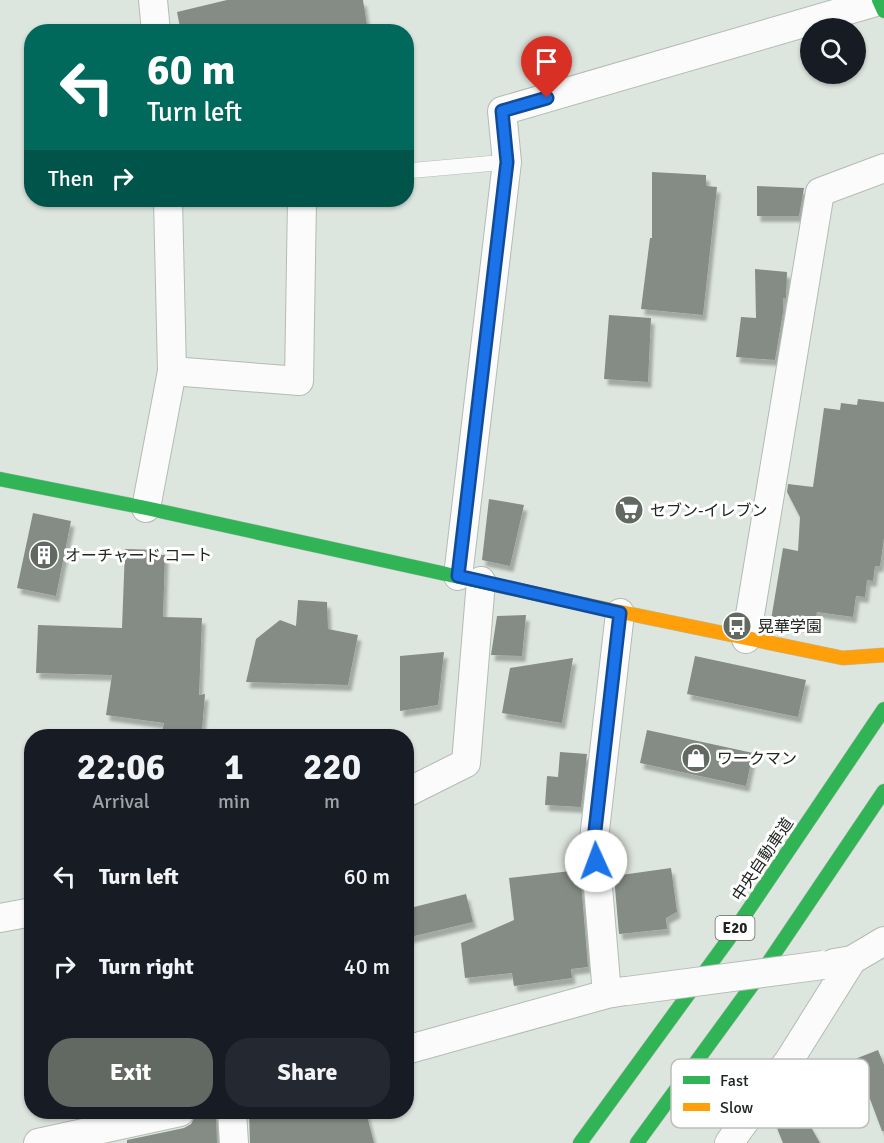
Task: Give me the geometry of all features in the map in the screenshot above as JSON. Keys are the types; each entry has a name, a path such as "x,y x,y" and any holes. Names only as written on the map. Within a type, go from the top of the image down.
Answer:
{"main road":[{"path":"0,479 146,508 746,639 843,658 880,656"},
{"name":"中央自動車道","path":"580,1143 728,940 884,709"},
{"name":"E20","path":"699,1059 845,850 884,790"},
{"name":"E20","path":"637,1143 671,1097"}],"street":[{"path":"153,0 155,24"},
{"path":"414,790 466,763 470,578 507,162 502,111 881,4"},
{"path":"746,639 820,192 884,168"},
{"path":"146,508 172,371 168,207"},
{"path":"172,371 299,381 302,207"},
{"path":"617,993 594,839 620,613"},
{"path":"0,918 24,914"},
{"path":"414,1048 617,993 852,960 884,940"},
{"path":"790,1059 852,960"},
{"path":"38,1143 148,1119"},
{"path":"232,1119 234,1143"},
{"path":"729,1143 740,1128"}],"lane":[{"path":"414,170 507,162"}],"building":[{"path":"227,0 363,0 367,24 179,24 177,12"},
{"path":"652,172 706,175 706,186 717,187 703,315 641,309 650,238 652,238"},
{"path":"757,186 804,188 799,216 757,216"},
{"path":"755,269 787,272 786,298 783,298 775,360 736,357 741,317 756,318"},
{"path":"609,315 651,318 648,382 604,379"},
{"path":"858,399 884,402 884,538 880,566 875,566 873,581 867,580 865,597 856,596 853,617 817,612 814,628 771,620 783,548 798,551 800,517 787,492 788,484 813,487 824,408 840,410 841,403 857,405"},
{"path":"489,499 524,505 510,566 482,560"},
{"name":"オーチャード コート","path":"33,513 71,521 56,596 17,588"},
{"path":"125,549 160,550 160,555 165,555 163,617 202,618 199,695 205,694 202,729 163,729 164,723 106,715 112,675 36,673 38,625 122,628"},
{"path":"298,600 327,602 328,629 358,635 348,685 246,682 256,639 280,620 296,626"},
{"path":"526,615 522,656 491,655 497,616"},
{"path":"444,652 438,705 400,711 400,656"},
{"path":"695,656 806,680 798,717 687,694"},
{"path":"573,658 562,723 502,713 510,668"},
{"name":"ワークマン","path":"647,730 753,753 746,786 640,763"},
{"path":"560,752 587,754 581,807 545,805 547,776 558,777"},
{"path":"671,868 677,912 666,918 667,929 619,934 614,876"},
{"path":"580,870 588,967 571,969 572,978 514,986 512,973 465,978 461,943 514,920 509,878"},
{"path":"466,894 473,922 414,936 414,907"},
{"path":"878,1050 884,1065 884,1131 882,1131 869,1096 869,1059 855,1059"},
{"path":"194,1119 216,1119 217,1143 127,1143 127,1140 184,1128 191,1124"},
{"path":"249,1119 368,1119 374,1143 250,1143"},
{"path":"777,1128 811,1128 820,1143 783,1143"}],"traffic: fast":[{"path":"879,0 884,11"},
{"path":"0,479 146,508 587,605"},
{"path":"580,1143 728,940 884,709"},
{"path":"698,1059 764,969 884,791"},
{"path":"637,1143 671,1096"}],"traffic: slow":[{"path":"587,605 843,658 884,655"}],"place":[{"name":"セブン-イレブン","path":"629,510"},
{"name":"オーチャード コート","path":"44,555"},
{"name":"晃華学園","path":"737,626"},
{"name":"ワークマン","path":"696,758"}],"route":[{"path":"547,98 502,111 507,162 458,576 620,613 594,839 596,861"}]}
